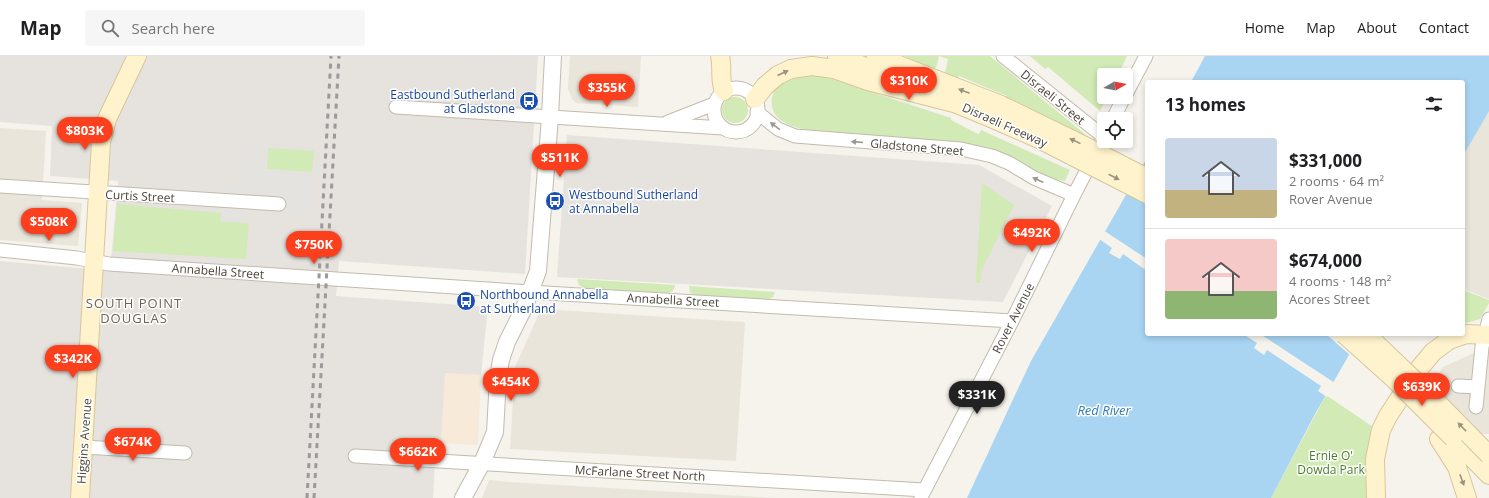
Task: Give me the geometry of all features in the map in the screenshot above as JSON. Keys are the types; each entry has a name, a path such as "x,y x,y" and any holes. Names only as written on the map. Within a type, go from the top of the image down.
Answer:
{"main road":[{"name":"Higgins Avenue","path":"80,498 101,142 104,125 137,56"},
{"path":"719,98 722,86 720,56"},
{"name":"Disraeli Freeway","path":"837,56 958,104 996,111 1039,139 1145,193"},
{"name":"Disraeli Freeway","path":"876,56 895,61 996,111 1079,143 1145,177"},
{"path":"756,106 765,86 778,75 798,68 812,66 834,69 868,81 958,104"},
{"path":"1465,335 1488,330"},
{"path":"1387,498 1384,452 1387,438 1396,418 1434,364 1449,352 1488,330"},
{"path":"1346,336 1374,361 1446,439 1489,475"},
{"path":"1368,336 1489,454"},
{"path":"1376,498 1375,459 1377,445 1384,423 1395,404 1424,363 1438,348 1449,340 1459,336"},
{"path":"1446,439 1467,498"}],"street":[{"path":"463,498 482,464 495,432 498,378 502,360 507,342 538,271 550,117 553,56"},
{"name":"Disraeli Street","path":"1003,56 1097,131"},
{"path":"1133,81 1146,56"},
{"name":"Gladstone Street","path":"663,124 719,98 728,89 739,88 748,92 756,106 778,129 795,136 961,149 992,156 1034,178 1074,195"},
{"path":"719,98 714,115 723,128"},
{"name":"Gladstone Street","path":"396,107 723,128 732,132 742,131 751,126 756,117 756,106"},
{"name":"Rover Avenue","path":"922,494 1012,321 1098,148"},
{"name":"Curtis Street","path":"0,186 279,204"},
{"name":"Annabella Street","path":"0,250 77,258 109,264 1012,321"},
{"path":"1476,408 1482,347 1488,330"},
{"path":"1458,386 1478,387"},
{"path":"84,447 184,453"},
{"name":"McFarlane Street North","path":"355,456 922,494"}],"shaded area":[{"path":"0,56 538,56 525,274 339,261 336,296 488,307 481,375 445,373 441,443 436,443 433,498 0,498 0,261 110,271 118,181 50,176 52,126 0,122"},
{"path":"453,56 506,56 505,66 452,62"},
{"path":"570,56 641,56 638,107 576,103 572,99 568,89"},
{"path":"1489,100 1489,299 1465,290 1465,146"},
{"path":"0,128 46,131 42,200 82,203 78,246 0,240"},
{"path":"567,135 979,165 1052,206 1003,302 557,277"},
{"path":"243,146 268,148 267,169 312,172 310,215 250,211 249,223 220,221 224,186 239,187"},
{"path":"541,309 745,322 736,461 510,449 515,367"},
{"path":"1489,346 1489,434 1458,434 1418,408 1443,367"},
{"path":"445,373 481,375 478,445 441,443"},
{"path":"489,480 509,482 775,498 482,498"}],"green space":[{"path":"905,56 939,56 934,70"},
{"path":"939,56 990,56 1086,135 1086,138 1005,102 1007,96 959,76 957,80 944,74 948,59"},
{"path":"1030,56 1127,56 1121,68 1097,68 1097,104 1104,104 1100,111 1048,67 1045,69"},
{"path":"822,76 829,78 951,118 951,120 976,133 979,134 981,130 1070,170 1065,181 1037,173 1021,165 810,130 791,125 778,118 772,108 773,93 783,82 792,78"},
{"path":"735,97 744,101 748,110 744,119 735,123 726,119 722,110 726,101"},
{"path":"268,148 314,151 312,172 267,169"},
{"path":"982,183 1014,205 981,271 980,283 976,283"},
{"path":"117,204 221,213 221,221 249,223 246,259 113,251"},
{"path":"577,279 675,285 672,291 667,293 584,288 579,285"},
{"path":"689,286 775,292 773,297 767,300 697,295 690,293"},
{"path":"1465,291 1489,300 1489,303 1480,319 1465,323"},
{"name":"Ernie O' Dowda Park","path":"1326,395 1373,427 1368,445 1367,458 1370,498 1271,498"}],"water":[{"path":"1205,56 1489,56 1489,111 1465,153 1465,80 1192,80"},
{"name":"Red River","path":"1145,162 1145,336 1360,336 1315,414 1271,498 967,498 1031,361"}],"pier":[{"path":"1103,230 1145,258 1145,270 1123,254 1120,259 1109,253 1112,248 1099,239"},
{"path":"1246,336 1263,336 1335,383 1327,397 1318,391 1321,386 1267,350 1264,355 1254,348 1257,343"},
{"path":"1328,336 1362,336 1351,356"}],"railway":[{"path":"307,498 331,56"},
{"path":"314,498 339,56"}],"place":[{"name":"Eastbound Sutherland at Gladstone","path":"529,101"},
{"name":"Westbound Sutherland at Annabella","path":"555,201"},
{"name":"Northbound Annabella at Sutherland","path":"466,301"}],"district":[{"name":"SOUTH POINT DOUGLAS","path":"134,310"}]}
